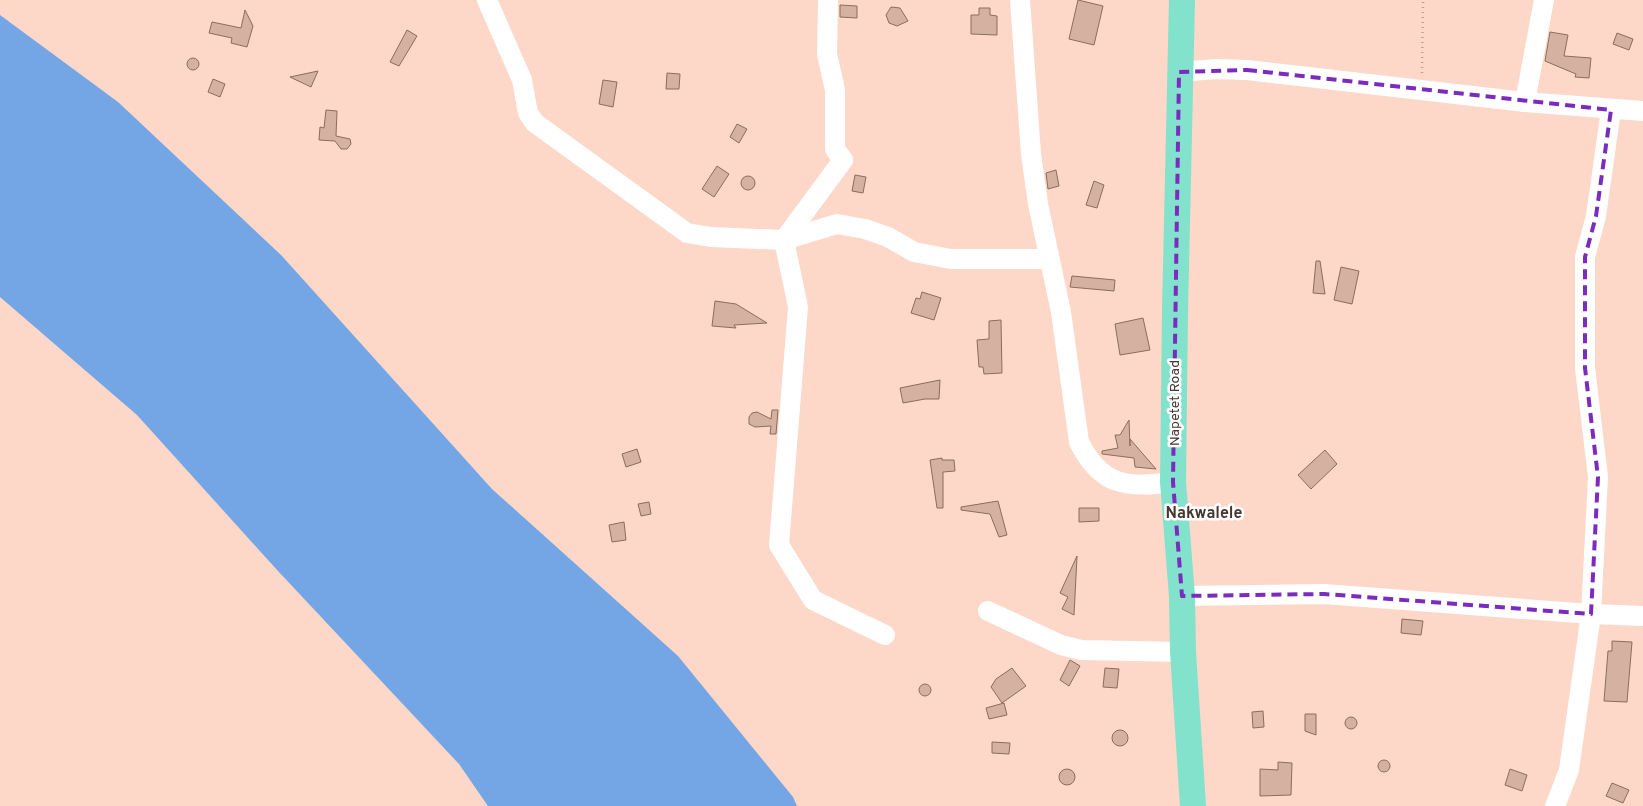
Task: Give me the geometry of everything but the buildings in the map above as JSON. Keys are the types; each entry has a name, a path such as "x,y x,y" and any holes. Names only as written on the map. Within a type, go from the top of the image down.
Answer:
{"main road":[{"name":"Napetet Road","path":"1182,0 1179,72 1174,482 1193,806"}],"street":[{"path":"487,0 522,80 528,113 535,123 687,233 711,237 784,240 837,224 873,232 914,252 951,260 1049,258"},
{"path":"828,0 827,54 835,90 835,149 843,160 784,240 798,308 779,545 814,600 885,635"},
{"path":"1020,0 1031,154 1049,258 1061,312 1079,442 1085,454 1105,477 1139,485 1174,482"},
{"path":"1525,102 1544,0"},
{"path":"1179,72 1216,69 1247,70 1525,102 1643,111"},
{"path":"1555,806 1569,770 1591,614 1598,477 1585,368 1585,257 1596,216 1611,110"},
{"path":"1182,596 1324,594 1591,614 1643,616"},
{"path":"988,611 1060,645 1081,650 1183,652"}],"path":[{"path":"1422,89 1423,0"}],"highlighted area":[{"path":"1247,70 1611,110 1596,216 1585,257 1585,368 1598,477 1591,614 1324,594 1182,596 1173,482 1179,72"}],"water":[{"path":"0,15 118,102 281,255 492,489 678,656 793,797 797,806 488,806 459,764 278,571 137,415 0,297"}],"district":[{"name":"Nakwalele","path":"1204,512"}]}
